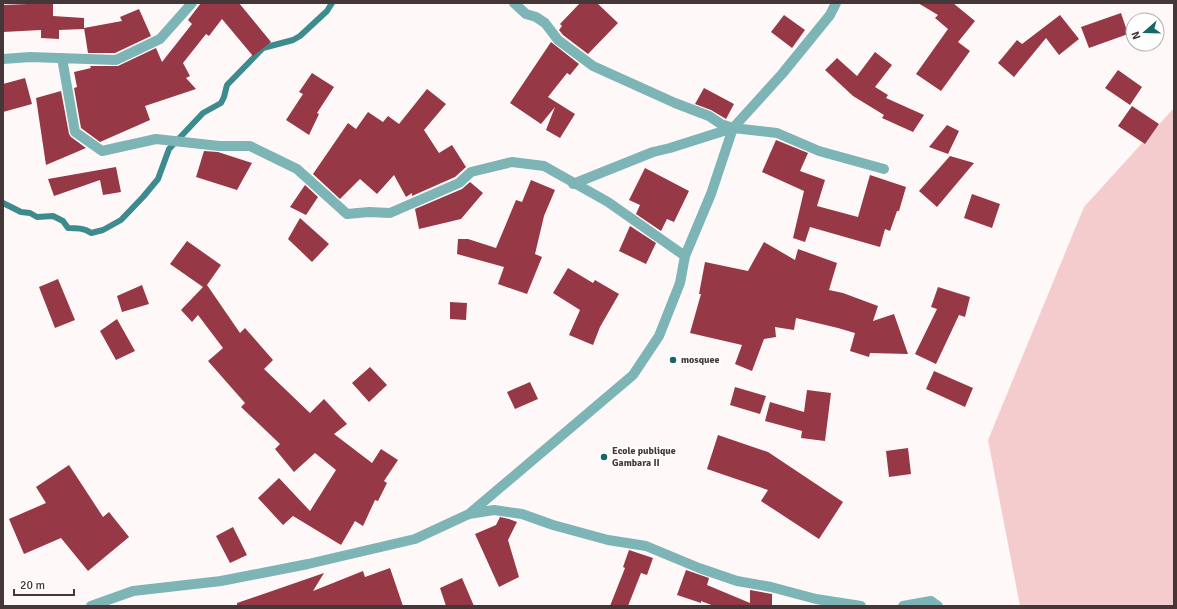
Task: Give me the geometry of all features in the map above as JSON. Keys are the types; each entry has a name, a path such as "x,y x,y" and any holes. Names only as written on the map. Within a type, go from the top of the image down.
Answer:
{"street":[{"path":"3,59 30,57 116,60 160,39 192,3"},
{"path":"514,3 526,14 536,17 545,23 558,40 593,66 675,104 709,116 721,124 734,128 777,133 819,151 884,169"},
{"path":"91,606 133,591 221,581 308,564 407,541 415,539 469,514 633,375 659,336 680,283 685,256 711,194 734,128 782,74 830,15 836,3"},
{"path":"62,58 75,132 102,151 156,138 219,146 250,146 298,169 347,214 368,212 390,213 459,183 471,172 512,162 544,166 573,184 608,202 685,256"},
{"path":"573,184 653,152 734,128"},
{"path":"469,514 494,510 522,514 553,525 608,540 646,546 736,581 816,599 861,606"},
{"path":"903,606 931,601 938,606"}],"shaded area":[{"path":"1174,108 1174,606 1020,606 988,440 1084,207"}],"building":[{"path":"53,3 53,16 84,18 84,29 59,30 59,39 41,38 41,30 3,32 3,5"},
{"path":"201,3 239,3 271,42 253,56 222,19 209,36 206,34 183,63 190,76 186,78 196,89 145,106 150,120 100,142 81,128 74,88 77,87 74,72 91,68 90,66 118,66 156,48 162,62 192,24 188,20"},
{"path":"580,3 597,3 618,23 588,54 563,35 559,30 562,26 560,24"},
{"path":"918,3 953,3 975,21 958,42 970,51 941,91 916,74 948,29 935,18 938,15"},
{"path":"139,9 151,36 115,53 88,53 84,28 122,21 120,17"},
{"path":"1121,13 1125,25 1125,35 1089,48 1081,27"},
{"path":"784,15 805,30 792,48 771,32"},
{"path":"1060,15 1079,39 1059,55 1046,38 1014,77 998,63 1017,40 1022,44"},
{"path":"551,42 579,64 570,75 567,73 548,97 575,114 560,138 546,130 555,107 541,124 510,103"},
{"path":"875,52 892,65 875,87 888,95 886,98 924,115 913,132 882,118 884,115 853,96 825,70 837,58 857,76"},
{"path":"1118,70 1142,87 1130,105 1105,88"},
{"path":"312,73 334,87 317,113 319,114 309,135 286,120 303,94 299,92"},
{"path":"25,78 32,104 3,112 3,84"},
{"path":"704,88 734,104 726,119 711,110 695,104"},
{"path":"427,89 446,104 424,130 439,153 452,145 466,167 455,177 412,196 412,193 406,197 394,175 377,194 360,179 340,199 313,174 348,123 356,129 368,112 383,122 388,116 399,124"},
{"path":"61,91 69,134 86,148 46,165 36,98"},
{"path":"1132,106 1159,124 1145,144 1118,126"},
{"path":"947,125 959,131 948,154 929,147"},
{"path":"776,140 808,153 800,171 825,180 817,206 858,217 870,175 906,187 899,211 897,211 890,231 885,229 880,247 810,227 805,242 793,238 804,191 762,172"},
{"path":"204,151 218,152 252,163 237,190 196,177"},
{"path":"950,156 974,163 937,207 919,191"},
{"path":"116,167 121,192 103,195 100,180 54,196 48,179"},
{"path":"645,168 689,191 674,222 667,219 661,231 636,214 640,205 629,200"},
{"path":"531,180 555,190 544,216 535,254 542,257 527,294 498,284 504,267 457,254 458,239 468,239 496,248 516,200 522,202"},
{"path":"470,182 483,193 461,219 419,229 415,209 462,189"},
{"path":"305,185 318,197 306,215 290,207"},
{"path":"972,194 1000,204 992,228 964,218"},
{"path":"300,218 329,244 312,262 288,239"},
{"path":"630,226 656,243 646,264 619,251"},
{"path":"187,241 221,265 207,285 240,333 245,328 273,360 264,369 310,413 324,399 347,424 334,434 372,463 381,449 398,460 384,481 387,483 378,501 375,500 363,526 355,521 341,545 293,516 283,525 258,498 279,478 310,511 336,470 315,453 294,472 275,449 280,444 241,407 245,403 208,361 223,348 198,315 192,322 181,310 203,287 170,264"},
{"path":"764,242 795,260 798,249 837,263 829,290 843,293 878,306 873,321 894,314 908,354 870,353 869,357 850,351 855,333 796,318 794,330 775,327 776,337 764,339 752,371 735,364 742,345 690,333 701,294 699,294 705,262 748,271"},
{"path":"568,268 593,283 595,280 619,294 600,327 593,345 569,335 580,310 553,293"},
{"path":"58,279 75,320 55,328 39,287"},
{"path":"142,285 149,304 122,312 117,296"},
{"path":"938,287 970,297 965,317 959,315 936,364 915,354 937,309 931,307"},
{"path":"450,302 467,303 466,320 450,319"},
{"path":"117,319 135,351 116,360 100,331"},
{"path":"370,367 387,385 369,402 352,383"},
{"path":"934,371 973,388 965,407 926,389"},
{"path":"530,382 538,399 515,409 507,392"},
{"path":"735,387 766,396 760,414 730,405"},
{"path":"807,390 831,393 825,441 801,438 802,431 765,421 770,402 804,412"},
{"path":"718,435 768,452 843,502 819,539 761,501 768,490 707,469"},
{"path":"908,448 911,474 889,477 886,451"},
{"path":"69,465 103,517 109,512 129,537 88,571 61,538 24,554 9,519 46,503 36,487"},
{"path":"500,517 517,522 508,540 519,577 499,587 475,534 496,525"},
{"path":"233,527 247,555 230,563 216,536"},
{"path":"629,550 653,558 647,575 641,573 628,606 610,606 625,568 623,567"},
{"path":"390,568 403,606 237,606 237,603 324,573 313,591 363,571 365,577"},
{"path":"686,570 709,578 707,585 750,603 750,590 772,594 772,606 714,606 677,595"},
{"path":"462,578 474,606 446,606 440,588"}],"waterway":[{"path":"3,203 21,212 30,213 37,217 53,216 63,221 68,228 83,229 91,233 103,230 121,220 158,179 169,149 203,113 221,103 227,85 263,48 293,40 300,36 327,11 332,3"}],"place":[{"name":"mosquee","path":"673,360"},
{"name":"Ecole publique Gambara II","path":"604,457"}]}
